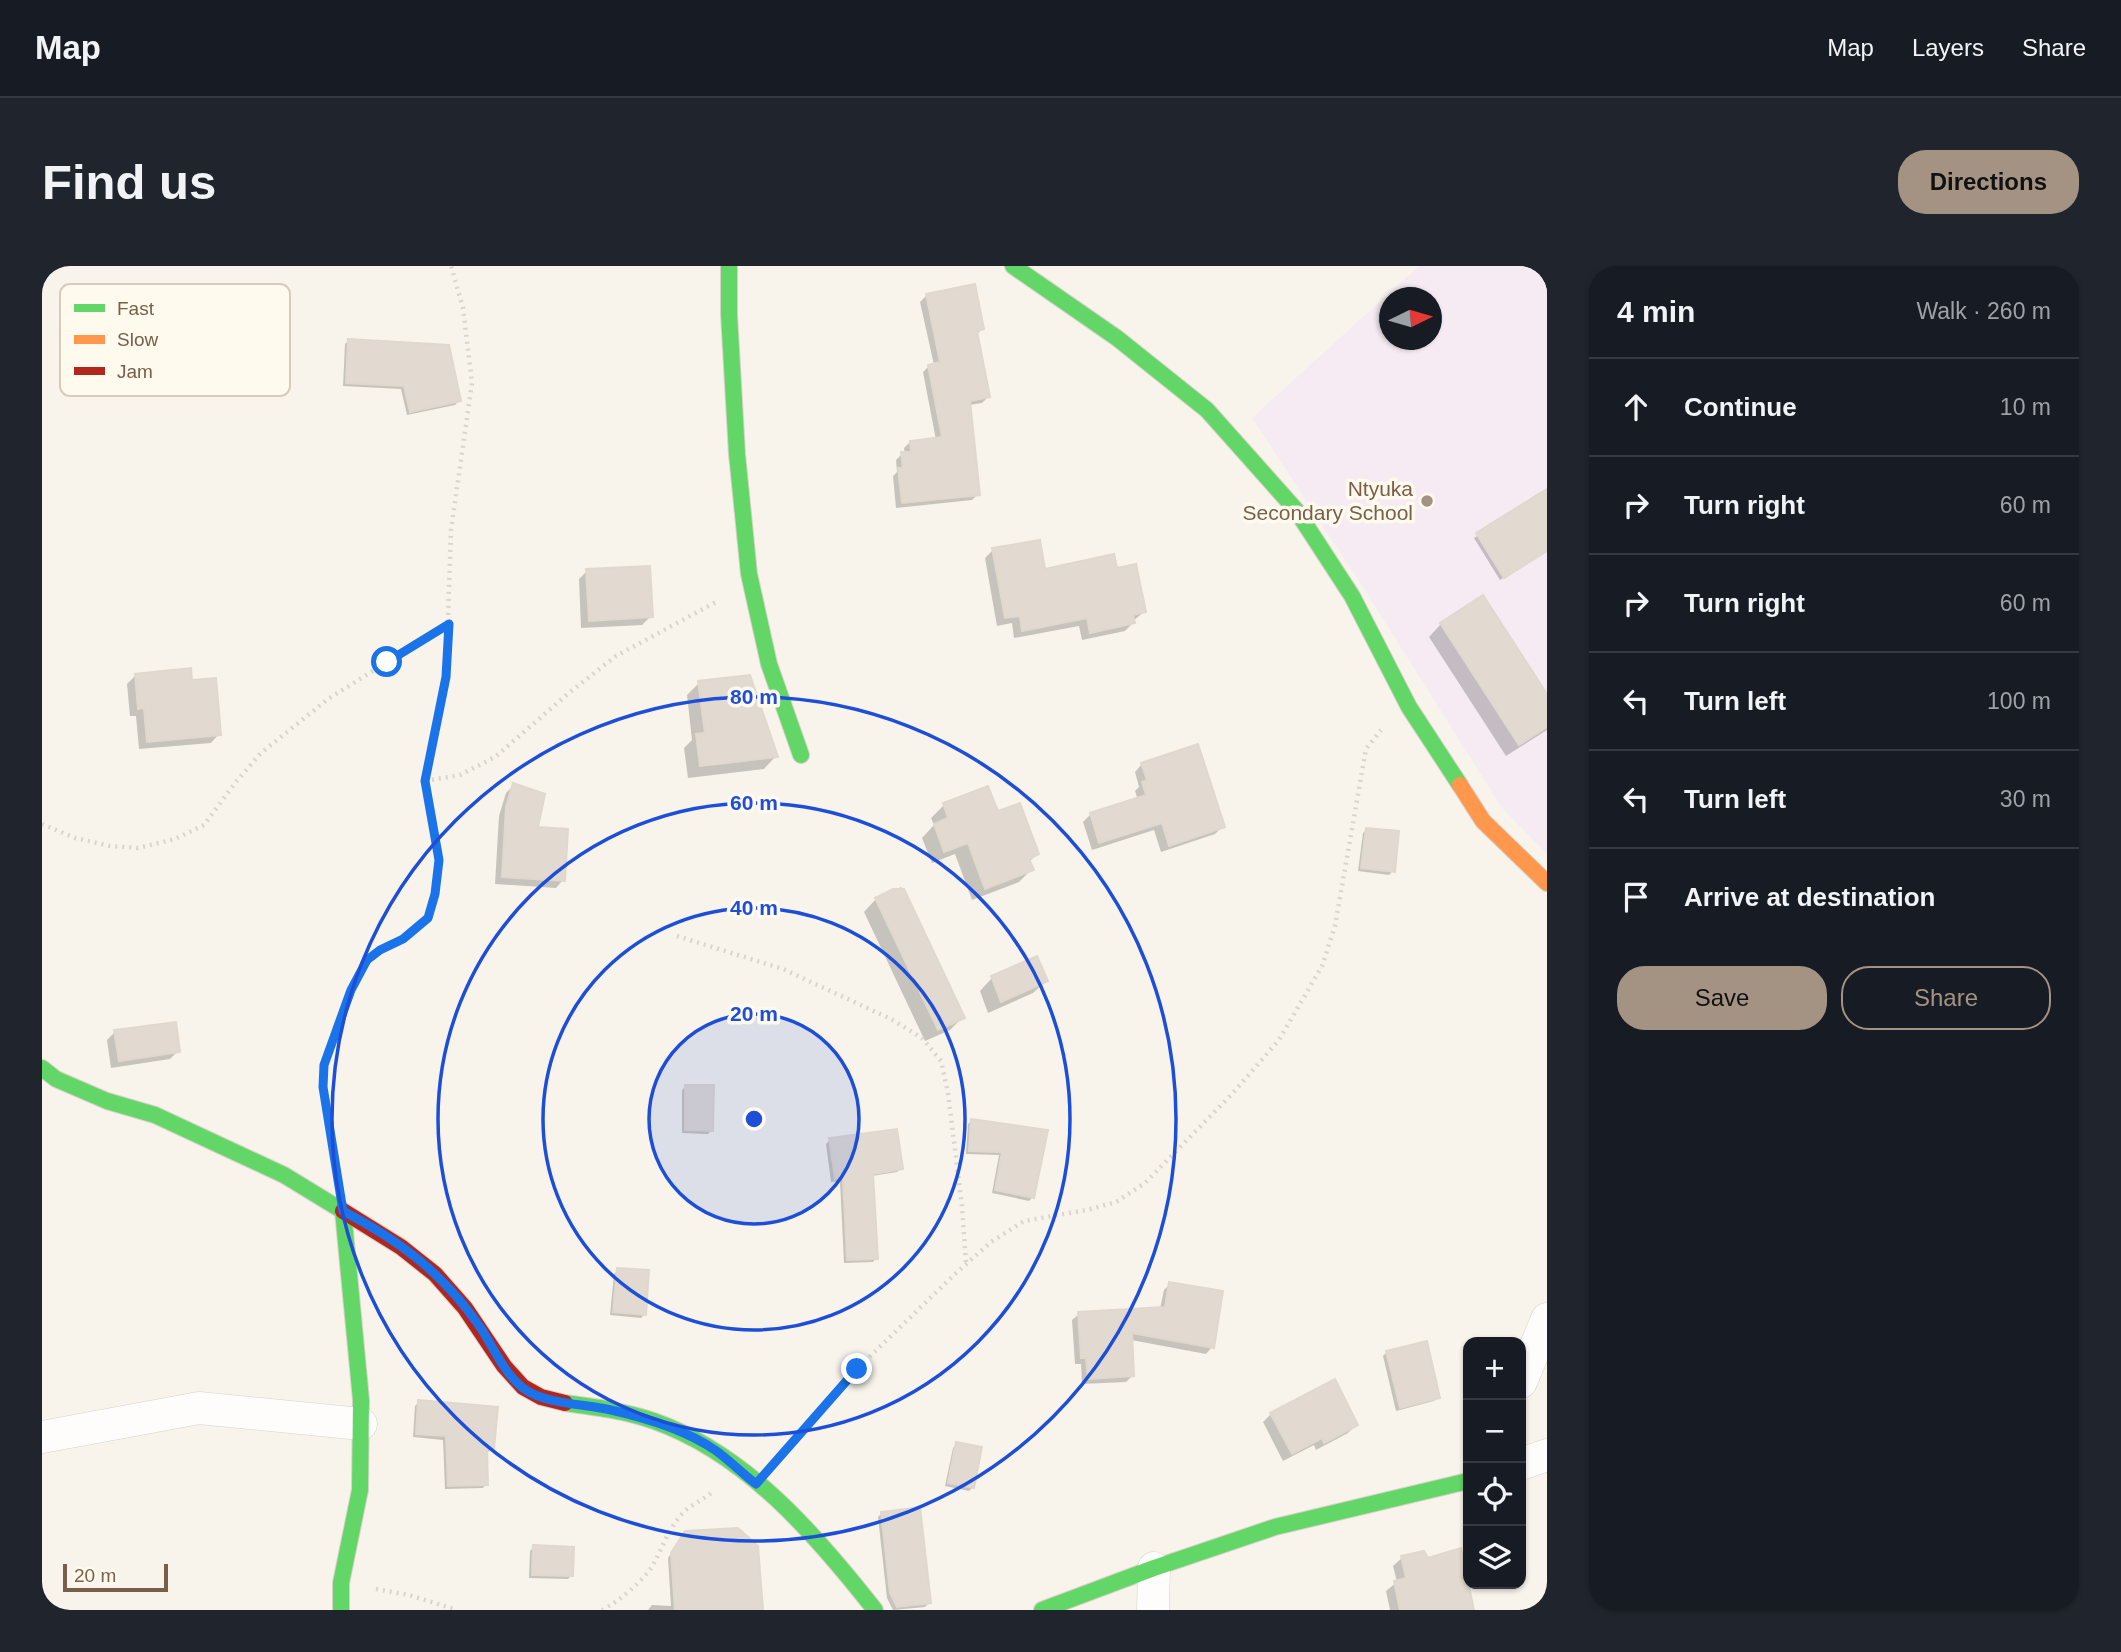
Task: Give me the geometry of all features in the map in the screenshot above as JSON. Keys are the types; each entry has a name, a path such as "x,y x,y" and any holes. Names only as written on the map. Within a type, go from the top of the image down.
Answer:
{"street":[{"path":"729,266 739,477 751,582 760,632 775,684 801,755"},
{"path":"1013,266 1117,338 1207,410 1296,510 1352,596 1409,707 1483,821 1547,883"},
{"path":"42,1068 56,1079 107,1101 155,1115 284,1175 404,1247 431,1269 455,1296 480,1327 504,1368 524,1389 539,1396 609,1409 680,1430 715,1450 793,1516 829,1553 875,1610"},
{"path":"341,1610 341,1583 360,1490 361,1424 343,1211"},
{"path":"1526,1370 1547,1319"},
{"path":"42,1437 199,1408 361,1424"},
{"path":"1524,1463 1547,1455"},
{"path":"1042,1610 1275,1527 1463,1481"},
{"path":"1153,1610 1154,1568"}],"path":[{"path":"343,1211 323,1087 324,1065 351,990 367,960 403,939 428,918 435,894 439,860 425,781 446,677 451,530 472,383 463,307 451,266"},
{"path":"425,781 460,775 495,757 616,656 751,582"},
{"path":"42,824 75,838 110,846 138,848 175,839 204,825 261,753 328,699 449,624"},
{"path":"756,1484 857,1369 991,1242 1024,1221 1116,1202 1145,1183 1232,1094 1279,1040 1322,966 1335,926 1366,749 1384,726 1409,707"},
{"path":"677,936 783,969 891,1019 922,1038 940,1061 948,1093 967,1264"},
{"path":"602,1610 634,1586 653,1567 667,1536 684,1511 740,1471"},
{"path":"341,1583 409,1595 457,1610"}],"shaded area":[{"name":"Ntyuka Secondary School","path":"1419,266 1547,266 1547,854 1502,808 1361,584 1252,418 1379,302 1379,350 1442,350 1442,287 1396,287"}],"building":[{"path":"975,284 984,329 977,331 990,397 970,401 980,495 902,503 898,468 903,468 901,452 911,452 910,441 942,437 928,365 940,362 926,294"},
{"path":"348,339 449,345 461,401 410,412 404,386 346,383"},
{"path":"1547,489 1547,551 1504,578 1476,533"},
{"path":"1040,540 1045,569 1114,554 1117,568 1136,564 1146,612 1133,615 1135,623 1090,633 1087,618 1022,631 1020,616 1005,618 992,548"},
{"path":"650,566 653,617 589,621 586,569"},
{"path":"1483,595 1547,694 1547,727 1519,745 1440,623"},
{"path":"191,668 192,680 216,678 221,735 147,742 144,708 138,709 135,674"},
{"path":"750,675 778,757 700,766 696,734 705,733 698,681"},
{"path":"1198,744 1225,827 1169,846 1162,823 1099,843 1090,813 1146,795 1142,782 1147,780 1141,763"},
{"path":"513,783 545,794 538,827 568,829 565,881 502,877 506,807"},
{"path":"988,786 998,811 1020,803 1039,854 1029,859 1034,870 985,889 968,843 944,852 934,824 948,818 943,803"},
{"path":"1366,828 1399,831 1395,872 1361,868"},
{"path":"893,889 904,889 965,1018 938,1030 875,898"},
{"path":"1037,956 1048,981 1001,1002 991,976"},
{"path":"176,1022 180,1052 119,1061 114,1030"},
{"path":"685,1085 714,1085 713,1131 685,1130"},
{"path":"971,1119 1048,1130 1034,1198 995,1190 1002,1152 969,1151"},
{"path":"897,1129 903,1169 873,1174 878,1259 847,1260 843,1178 835,1179 829,1138"},
{"path":"617,1268 649,1270 646,1315 613,1312"},
{"path":"1169,1282 1223,1291 1214,1348 1132,1333 1134,1376 1088,1379 1086,1358 1081,1358 1078,1312 1165,1307"},
{"path":"1427,1341 1440,1398 1400,1408 1386,1351"},
{"path":"1335,1379 1358,1425 1324,1443 1322,1438 1292,1454 1270,1413"},
{"path":"418,1400 498,1407 494,1449 487,1449 488,1485 448,1486 446,1436 416,1434"},
{"path":"956,1442 982,1447 974,1488 948,1483"},
{"path":"920,1507 931,1603 897,1607 890,1593 881,1512"},
{"path":"738,1528 758,1546 763,1610 675,1610 671,1553 685,1531"},
{"path":"533,1545 574,1547 573,1576 532,1575"},
{"path":"1461,1548 1463,1589 1470,1589 1474,1610 1400,1610 1394,1581 1406,1578 1401,1556 1424,1551 1428,1558"}],"traffic: fast":[{"path":"729,266 737,454 749,574 769,664 801,755"},
{"path":"1013,266 1117,338 1207,410 1296,510 1352,596 1409,707 1460,785"},
{"path":"42,1068 56,1079 107,1101 155,1115 284,1175 343,1211 361,1400 360,1490 341,1583 341,1610"},
{"path":"565,1403 621,1412 654,1421 719,1454 749,1476 804,1526 875,1610"},
{"path":"1042,1610 1275,1527 1463,1482"}],"traffic: slow":[{"path":"1460,785 1483,821 1547,883"}],"traffic: jam":[{"path":"343,1211 401,1247 435,1274 465,1308 504,1366 523,1387 541,1397 565,1403"}],"place":[{"name":"Ntyuka Secondary School","path":"1427,501"}],"route":[{"path":"387,662 449,624 446,677 425,781 439,860 435,894 428,918 403,939 367,960 351,990 324,1065 323,1087 343,1211 404,1247 431,1269 480,1327 504,1368 524,1389 539,1396 609,1409 680,1430 715,1450 756,1484 857,1369"}]}
